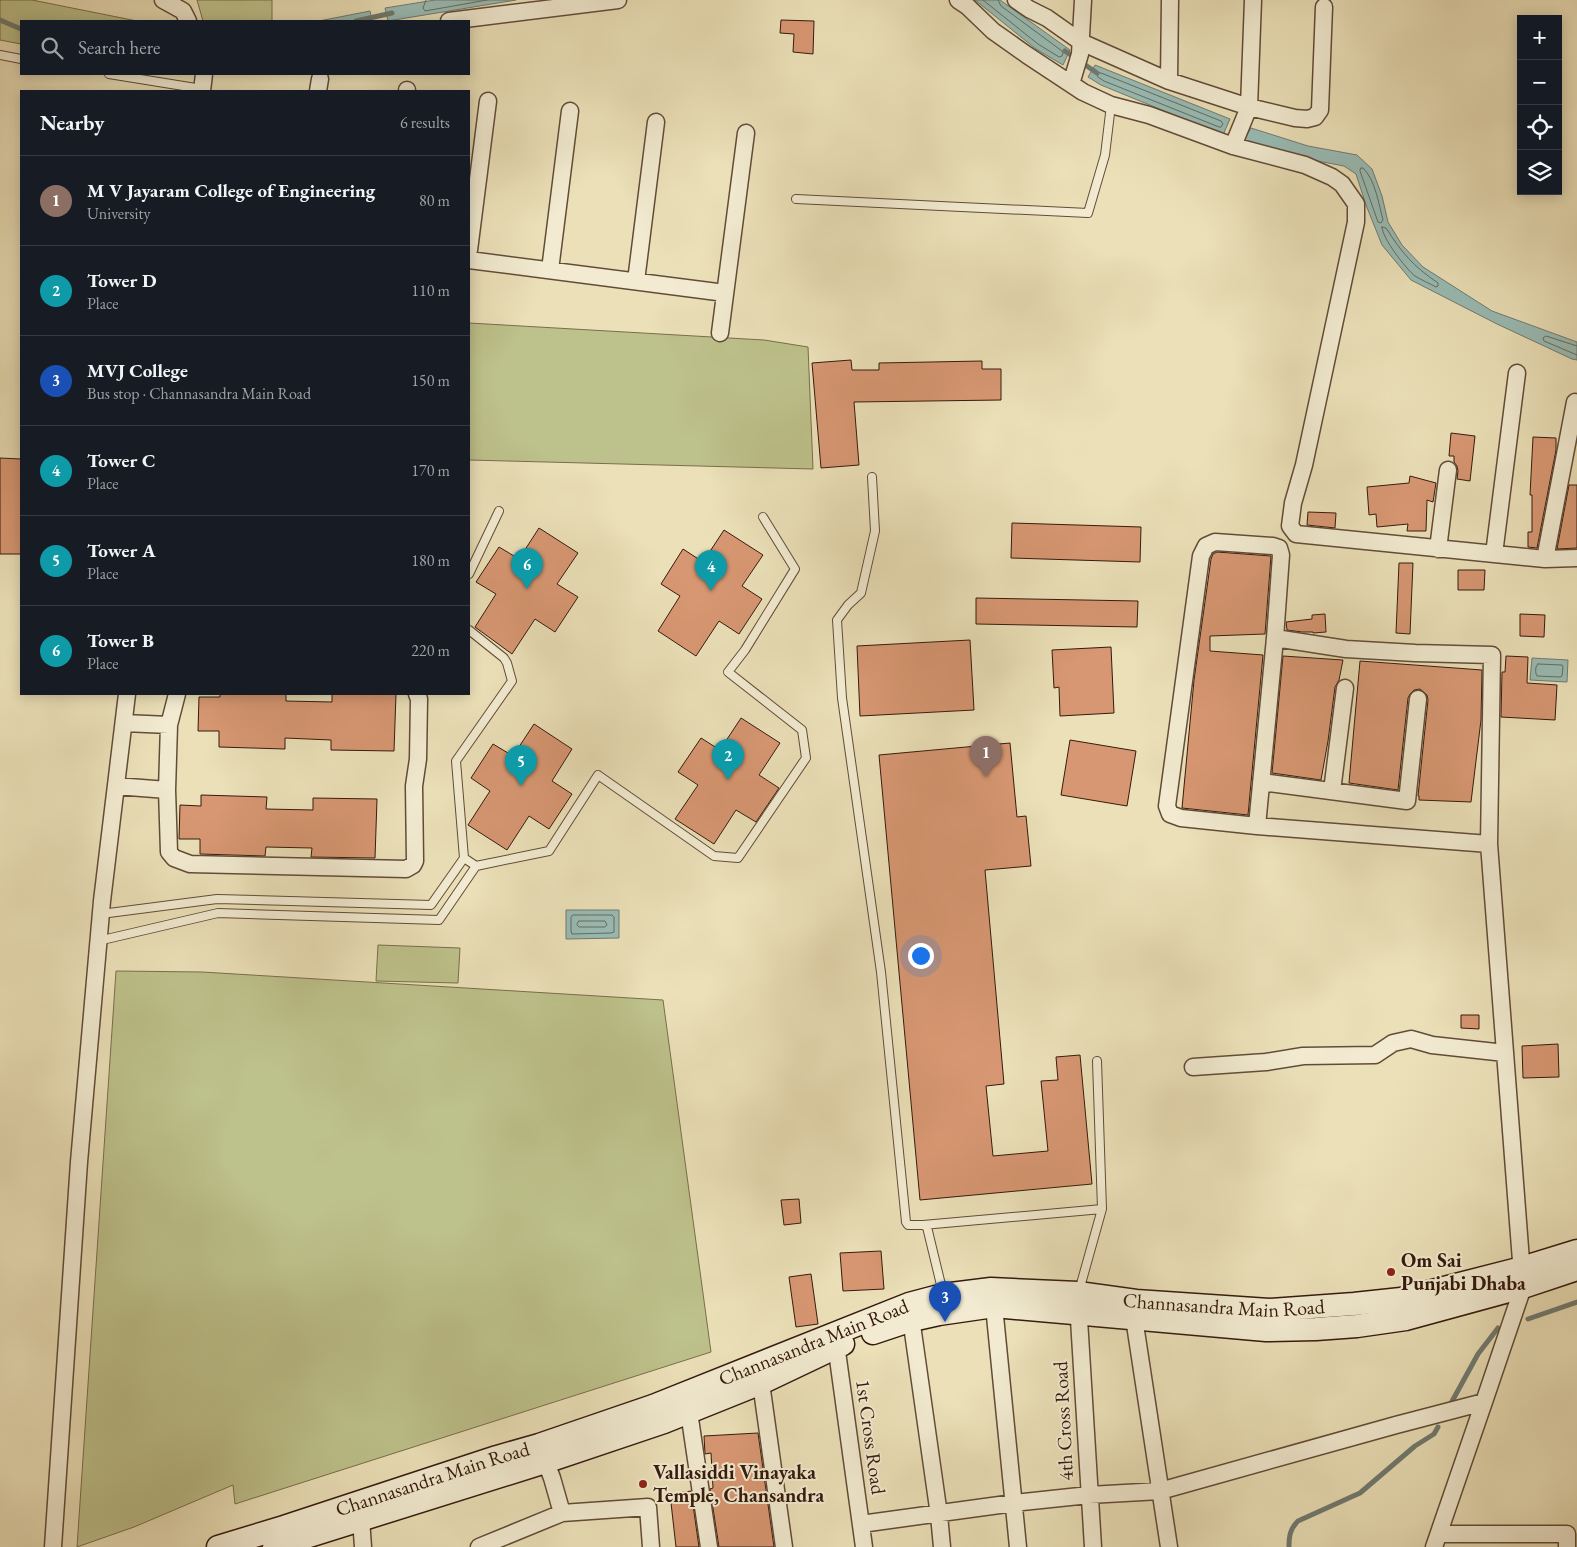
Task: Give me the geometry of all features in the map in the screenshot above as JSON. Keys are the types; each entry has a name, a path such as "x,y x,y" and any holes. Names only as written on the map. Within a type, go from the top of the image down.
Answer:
{"main road":[{"name":"Channasandra Main Road","path":"1522,1278 1577,1251"},
{"name":"Channasandra Main Road","path":"274,1547 362,1519 542,1453 653,1406 910,1312 943,1295 991,1289 1078,1303 1134,1318 1266,1330 1316,1329 1400,1299 1577,1269"},
{"name":"Channasandra Main Road","path":"910,1312 938,1314 994,1306 1136,1301 1362,1314"},
{"name":"Channasandra Main Road","path":"218,1547 497,1457 542,1453 689,1412 762,1383 836,1340"}],"street":[{"path":"163,0 183,11 188,20"},
{"path":"457,20 618,0"},
{"path":"958,0 993,31 1027,55 1077,62 1169,81 1250,107 1307,120 1315,117 1320,110 1324,7"},
{"path":"1016,0 1047,18 1077,62 1111,105 1150,115 1305,165 1332,176 1342,184 1356,204 1356,222 1304,465 1293,502 1290,526 1296,534 1545,559 1577,558"},
{"path":"1077,62 1083,0"},
{"path":"1169,81 1170,0"},
{"path":"1235,142 1250,107 1252,0"},
{"path":"470,242 488,100"},
{"path":"550,270 570,111"},
{"path":"636,282 656,122"},
{"path":"720,333 746,133"},
{"path":"470,260 725,293"},
{"path":"1494,554 1517,373"},
{"path":"1545,559 1575,402"},
{"path":"1438,549 1448,470"},
{"path":"1257,826 1281,555 1278,548 1273,546 1215,542 1206,546 1201,556 1167,806 1170,814 1181,818 1257,826 1489,844"},
{"path":"1275,638 1346,649 1492,655 1489,844 1522,1278 1484,1402 1436,1541 1567,1534 1567,1547"},
{"path":"1332,791 1345,688"},
{"path":"53,1547 78,1171 98,941 127,695"},
{"path":"177,695 169,725 169,852 174,858 183,863 190,864 406,868 413,866 416,861 414,786 418,759 418,695"},
{"path":"1261,782 1407,801 1418,699"},
{"path":"124,723 169,725"},
{"path":"116,786 168,790"},
{"path":"1193,1067 1266,1062 1303,1056 1375,1055 1392,1043 1411,1039 1432,1045 1505,1054"},
{"name":"4th Cross Road","path":"1078,1303 1093,1547"},
{"path":"994,1306 1018,1547"},
{"path":"910,1312 942,1547"},
{"path":"1134,1318 1169,1547"},
{"name":"1st Cross Road","path":"836,1340 864,1547"},
{"path":"762,1383 784,1547"},
{"path":"861,1524 938,1515 1014,1503 1089,1495 1160,1491 1484,1402"},
{"path":"689,1412 709,1547"},
{"path":"542,1453 552,1478 562,1513"},
{"path":"479,1547 562,1513 648,1507 651,1547"},
{"path":"362,1519 363,1547"}],"lane":[{"path":"0,55 20,59"},
{"path":"118,75 203,85"},
{"path":"796,199 1088,213 1105,155 1111,105"},
{"path":"872,477 875,531 861,593 848,605 837,620 842,698 881,972 906,1222 908,1225 923,1225 1102,1209"},
{"path":"470,572 499,511"},
{"path":"98,941 218,913 439,920 476,866 549,851 598,775 714,856 738,858 806,758 802,730 728,672 745,650 795,569 763,517"},
{"path":"101,914 217,899 431,905 464,858 456,761 512,681 508,663 504,658 470,631"},
{"path":"464,858 476,866"},
{"path":"1078,1303 1102,1209 1097,1061"},
{"path":"923,1225 927,1227 929,1233 943,1295"}],"green space":[{"path":"0,0 32,0 132,20 20,20 20,44 0,40"},
{"path":"197,0 272,0 272,20 203,20"},
{"path":"470,323 764,340 808,347 813,469 470,460"},
{"path":"378,945 460,948 458,983 376,981"},
{"path":"116,971 202,972 663,1000 711,1352 235,1504 233,1485 134,1527 77,1547"}],"water":[{"path":"435,0 516,0 394,20 388,20 385,8"},
{"path":"975,0 1000,0 1070,50 1063,65 1036,49"},
{"path":"370,11 372,20 324,20"},
{"path":"1095,65 1230,119 1223,135 1101,85 1088,77"},
{"path":"1251,128 1308,146 1357,155 1372,169 1382,196 1388,222 1402,245 1423,267 1492,311 1577,342 1577,360 1497,324 1411,280 1382,245 1356,174 1344,166 1302,158 1244,140"},
{"path":"1532,658 1568,660 1567,682 1530,680"},
{"path":"566,910 619,910 619,938 566,939"}],"building":[{"path":"781,20 814,21 813,54 793,52 794,34 780,33"},
{"path":"851,360 852,370 879,370 879,363 982,361 982,369 1001,369 1001,400 854,402 859,465 821,468 812,363"},
{"path":"1451,433 1475,436 1470,481 1457,479 1458,471 1454,462 1454,456 1449,456"},
{"path":"1533,437 1556,438 1556,450 1537,548 1528,547 1528,532 1532,532 1532,495 1530,495"},
{"path":"0,458 20,459 20,554 0,554"},
{"path":"1410,476 1436,483 1433,502 1427,500 1426,531 1407,531 1408,524 1377,527 1376,514 1369,515 1367,487 1409,483"},
{"path":"1569,485 1577,485 1577,548 1557,549"},
{"path":"1308,512 1336,513 1335,528 1307,525"},
{"path":"1012,523 1141,527 1140,562 1011,558"},
{"path":"539,528 578,553 557,584 578,597 555,632 535,619 512,654 475,627 496,594 476,582 499,547 519,559"},
{"path":"724,530 763,555 742,586 762,599 739,634 719,621 696,656 658,631 680,596 661,584 683,549 703,562"},
{"path":"1217,552 1271,556 1265,634 1210,636 1210,651 1263,655 1248,815 1182,808 1194,680 1211,559 1213,554"},
{"path":"1399,563 1413,563 1410,634 1396,633"},
{"path":"1458,570 1485,570 1484,590 1458,590"},
{"path":"976,598 1138,601 1137,627 976,624"},
{"path":"1325,614 1326,632 1313,633 1287,630 1286,622 1312,619 1312,615"},
{"path":"1520,614 1545,615 1544,637 1520,636"},
{"path":"970,640 974,710 860,716 857,646"},
{"path":"1111,647 1114,713 1060,716 1059,687 1054,688 1052,650"},
{"path":"1283,656 1343,660 1339,680 1335,687 1321,780 1272,773"},
{"path":"1506,656 1528,657 1527,683 1557,685 1555,720 1501,717 1502,672 1505,672"},
{"path":"1360,661 1482,670 1481,720 1471,802 1419,800 1428,700 1427,695 1420,689 1414,690 1408,698 1398,790 1349,783"},
{"path":"220,695 286,695 286,701 332,702 332,695 396,695 394,751 331,750 331,740 285,738 285,749 219,747 219,731 198,731 199,697 220,697"},
{"path":"741,718 780,743 759,775 779,788 756,822 736,810 714,844 675,819 698,785 678,772 701,738 720,750"},
{"path":"534,724 572,749 552,781 572,794 549,829 529,816 507,850 468,825 490,791 471,778 493,744 513,756"},
{"path":"1070,740 1136,751 1127,806 1061,795"},
{"path":"1010,743 1017,817 1026,816 1031,866 985,870 1004,1084 986,1086 993,1156 1048,1151 1041,1081 1058,1080 1056,1057 1080,1055 1092,1184 920,1200 879,755"},
{"path":"201,795 267,797 266,809 313,810 313,798 377,799 375,858 311,857 312,848 266,847 265,856 200,854 200,839 179,839 180,805 201,806"},
{"path":"1461,1015 1479,1015 1479,1029 1461,1028"},
{"path":"1558,1044 1559,1077 1523,1078 1522,1046"},
{"path":"799,1199 801,1223 784,1225 781,1200"},
{"path":"881,1251 884,1289 843,1291 840,1253"},
{"path":"811,1274 818,1324 796,1327 789,1277"},
{"path":"758,1433 774,1547 719,1547 710,1489 713,1488 711,1453 705,1454 704,1436"},
{"path":"691,1491 699,1547 676,1547 670,1494"}],"waterway":[{"path":"360,20 392,13"},
{"path":"0,20 20,29"},
{"path":"1065,51 1097,73"},
{"path":"1528,1319 1577,1302"},
{"path":"1450,1405 1478,1354 1498,1328"},
{"path":"1289,1547 1290,1533 1298,1521 1360,1493 1415,1446 1434,1434 1438,1427"}],"place":[{"name":"Tower B","path":"527,589"},
{"name":"Tower C","path":"711,591"},
{"name":"M V Jayaram College of Engineering","path":"986,777"},
{"name":"Tower D","path":"728,780"},
{"name":"Tower A","path":"521,786"},
{"name":"Om Sai Punjabi Dhaba","path":"1391,1272"},
{"name":"MVJ College","path":"945,1322"},
{"name":"Vallasiddi Vinayaka Temple, Chansandra","path":"643,1484"}]}
